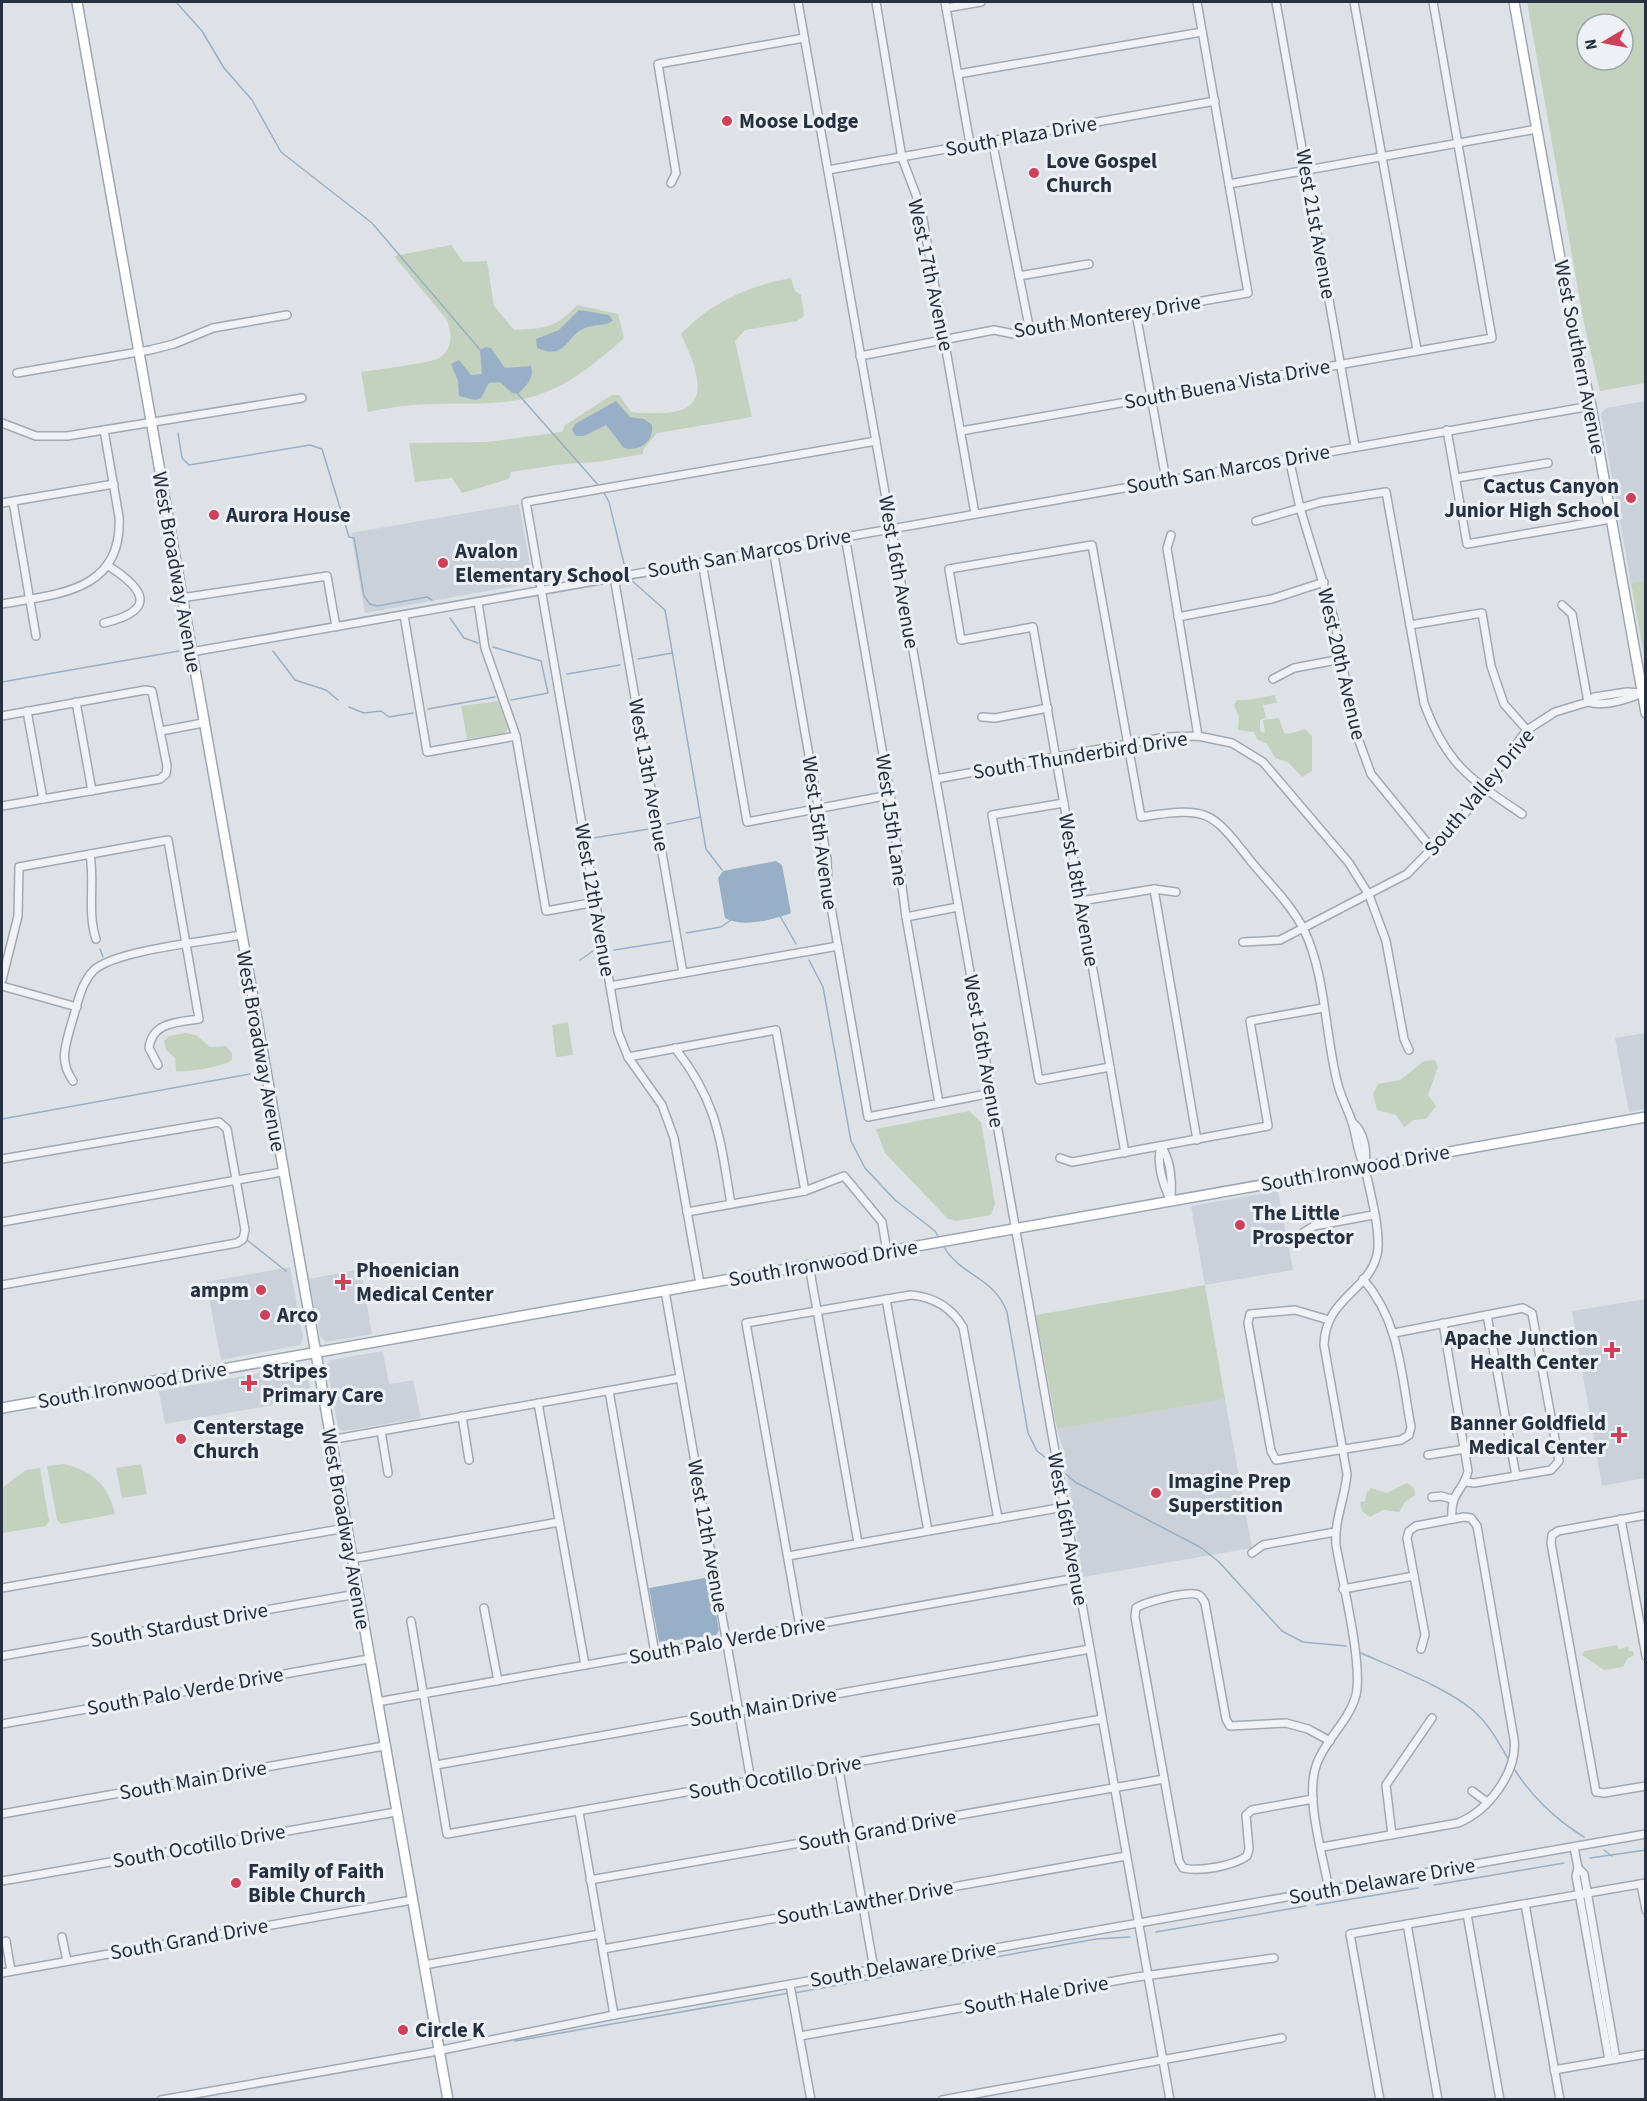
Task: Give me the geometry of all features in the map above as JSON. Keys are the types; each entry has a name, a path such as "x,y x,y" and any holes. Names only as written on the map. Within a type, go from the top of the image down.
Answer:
{"main road":[{"name":"West Broadway Avenue","path":"77,2 314,1353 448,2100"},
{"name":"West Southern Avenue","path":"1515,2 1574,336 1591,406 1646,713"},
{"name":"South Ironwood Drive","path":"2,1408 1646,1117"}],"street":[{"name":"West 16th Avenue","path":"798,2 1170,2100"},
{"name":"West 17th Avenue","path":"876,2 902,158 921,208 975,514"},
{"path":"970,144 946,5 981,2"},
{"path":"1197,2 1229,184 1537,129"},
{"name":"West 21st Avenue","path":"1276,2 1355,446"},
{"path":"1354,2 1417,350"},
{"path":"1433,2 1459,143"},
{"path":"958,74 1202,32"},
{"path":"671,183 676,173 658,64 804,38"},
{"name":"South Plaza Drive","path":"828,170 1215,101"},
{"path":"992,140 1030,331"},
{"name":"South Buena Vista Drive","path":"962,431 1492,338 1459,143"},
{"name":"South Monterey Drive","path":"860,356 994,330 1014,334 1248,293 1229,184"},
{"path":"1019,276 1089,264"},
{"path":"1136,313 1166,480"},
{"path":"17,373 138,352 174,344 213,328 288,315"},
{"path":"2,423 21,432 44,437 68,436 302,398"},
{"name":"South San Marcos Drive","path":"191,652 1591,406"},
{"path":"2,604 81,587 92,581 114,555 120,530 104,430"},
{"path":"1447,430 1467,544 1611,519"},
{"name":"West 12th Avenue","path":"700,1284 674,1138 662,1105 628,1057 618,1032 526,502 876,441"},
{"name":"West 20th Avenue","path":"1289,458 1300,508 1324,582 1342,659 1355,730 1371,774 1433,850"},
{"path":"1456,478 1548,463"},
{"path":"2,503 114,484"},
{"path":"1256,521 1300,508 1386,492 1424,703 1436,734 1456,764 1484,788 1522,814"},
{"path":"13,502 36,636"},
{"path":"1171,535 1167,548 1198,736"},
{"name":"West 15th Lane","path":"845,536 891,795 906,917 939,1103"},
{"name":"West 18th Avenue","path":"1125,1153 1033,627 961,640 949,569 1092,545 1128,745"},
{"name":"West 15th Avenue","path":"773,549 819,808 838,946 868,1117 939,1103"},
{"path":"702,562 747,822 891,795"},
{"path":"104,623 130,616 139,603 138,590 131,580 107,565"},
{"path":"181,598 327,576 336,627"},
{"name":"West 13th Avenue","path":"614,577 683,973"},
{"path":"1178,617 1272,599 1324,582"},
{"path":"478,602 485,648 516,736 546,911 596,902"},
{"path":"1562,605 1572,614 1588,702"},
{"path":"1410,625 1482,613 1491,666 1504,704 1527,730"},
{"path":"404,615 427,752 516,736"},
{"path":"1273,679 1294,668 1342,659"},
{"path":"2,716 145,690 152,691 161,731 166,774 160,779 2,806"},
{"name":"South Valley Drive","path":"1244,942 1260,943 1280,940 1304,930 1407,874 1433,850 1484,788 1527,730 1555,712 1588,702 1595,705 1628,699 1642,693"},
{"path":"76,702 92,791"},
{"path":"981,717 995,718 1048,708"},
{"path":"27,711 43,799"},
{"path":"161,731 203,723"},
{"name":"South Thunderbird Drive","path":"936,779 1166,737 1198,736 1233,742 1263,762 1348,863 1369,896 1386,941 1404,1040 1409,1050"},
{"path":"1128,745 1141,817 1185,810 1210,816 1225,829 1288,905 1304,930 1313,954 1338,1087 1352,1122 1359,1155 1365,1167 1377,1254 1363,1279 1336,1306 1324,1332 1324,1345 1347,1474 1345,1493 1335,1532 1356,1659 1356,1695 1347,1714 1317,1761 1312,1780 1313,1799 1329,1890"},
{"path":"1064,803 992,815 1039,1080 1110,1067"},
{"path":"2,980 18,916 19,867 168,840 199,1019 165,1025 156,1031 149,1048 158,1065"},
{"path":"90,854 94,879 91,923 96,939"},
{"path":"1081,901 1154,889 1176,892"},
{"path":"1154,889 1197,1140"},
{"path":"906,917 958,907"},
{"path":"73,1081 66,1070 63,1055 84,984 94,970 116,957 241,935"},
{"path":"610,986 838,946"},
{"path":"2,986 76,1007"},
{"path":"1060,1158 1072,1162 1268,1126 1250,1021 1323,1008"},
{"path":"628,1057 776,1030 805,1191"},
{"path":"675,1048 707,1095 718,1126 732,1204"},
{"path":"939,1103 992,1093"},
{"path":"2,1159 214,1122 223,1123 227,1129 245,1230 243,1239 237,1243 2,1285"},
{"path":"1161,1146 1159,1154 1164,1188 1171,1201"},
{"path":"2,1222 282,1172"},
{"path":"687,1212 805,1191 844,1176 882,1222 887,1252"},
{"path":"1304,1232 1314,1226 1373,1215"},
{"path":"809,1265 858,1543"},
{"path":"1329,1320 1295,1310 1250,1314 1248,1323 1271,1451 1276,1460 1401,1440 1409,1435 1411,1427 1394,1333 1379,1296 1363,1279"},
{"name":"West 12th Avenue","path":"665,1291 751,1781"},
{"path":"800,1627 746,1323 911,1294 928,1296 947,1307 963,1327 998,1519"},
{"path":"886,1299 928,1531"},
{"path":"1394,1333 1522,1308 1529,1309 1532,1313 1559,1461 1556,1467 1516,1476 1466,1482"},
{"path":"1487,1315 1516,1476"},
{"path":"1443,1323 1468,1471 1466,1482 1452,1499 1452,1519"},
{"path":"330,1440 680,1378"},
{"path":"609,1391 655,1653"},
{"path":"538,1403 585,1665"},
{"path":"462,1416 469,1460"},
{"path":"381,1431 388,1473"},
{"path":"1428,1455 1465,1449"},
{"path":"1432,1497 1452,1499"},
{"path":"788,1556 1064,1508"},
{"path":"1646,1515 1558,1531 1552,1535 1551,1543 1596,1792 1604,1793 1646,1786"},
{"path":"1322,1847 1458,1823 1479,1812 1512,1766 1514,1739 1477,1526 1471,1518 1416,1526 1409,1531 1407,1538 1425,1635 1421,1649"},
{"path":"1621,1520 1646,1656"},
{"path":"351,1559 559,1522"},
{"path":"2,1588 346,1528"},
{"path":"1252,1553 1263,1545 1335,1532"},
{"path":"1343,1589 1414,1576"},
{"name":"South Palo Verde Drive","path":"377,1702 1077,1578"},
{"path":"1313,1799 1252,1810 1246,1815 1249,1849 1247,1856 1240,1861 1191,1870 1183,1868 1179,1862 1135,1617 1136,1608 1144,1603 1192,1593 1201,1596 1205,1603 1226,1719 1230,1726 1286,1723 1308,1729 1330,1741"},
{"name":"South Stardust Drive","path":"2,1656 357,1594"},
{"path":"484,1608 498,1681"},
{"path":"411,1622 436,1765"},
{"name":"South Main Drive","path":"436,1765 1090,1649"},
{"name":"South Palo Verde Drive","path":"2,1724 369,1659"},
{"path":"1392,1834 1386,1785 1432,1718"},
{"name":"South Ocotillo Drive","path":"436,1765 447,1834 1102,1719"},
{"name":"South Main Drive","path":"2,1814 384,1746"},
{"path":"838,1765 874,1969"},
{"name":"South Grand Drive","path":"590,1880 1164,1779"},
{"path":"1472,1791 1487,1802"},
{"name":"South Ocotillo Drive","path":"2,1881 396,1812"},
{"path":"579,1812 614,2015"},
{"name":"South Delaware Drive","path":"161,2100 439,2050 614,2015 791,1990 874,1969 1646,1834"},
{"path":"1578,1846 1576,1876 1612,2060"},
{"name":"South Lawther Drive","path":"603,1949 1126,1856"},
{"path":"1578,1868 1584,1874 1612,2060"},
{"path":"1380,2100 1350,1934 1643,1883 1646,1910"},
{"name":"South Grand Drive","path":"2,1973 412,1900"},
{"path":"1525,1904 1560,2100"},
{"path":"1467,1914 1500,2100"},
{"path":"1407,1924 1438,2100"},
{"path":"424,1965 600,1934"},
{"path":"62,1937 67,1961"},
{"path":"6,1941 11,1971"},
{"name":"South Hale Drive","path":"800,2036 1148,1976 1274,1958"},
{"path":"791,1990 811,2100"},
{"path":"942,2100 1282,2038"},
{"path":"1554,2070 1646,2054"}],"shaded area":[{"name":"Cactus Canyon Junior High School","path":"1645,401 1645,581 1631,583 1601,414 1606,408"},
{"name":"Avalon Elementary School","path":"519,504 533,583 365,613 351,533"},
{"path":"1645,1033 1645,1109 1629,1112 1615,1038"},
{"name":"The Little Prospector","path":"1278,1191 1293,1270 1205,1285 1191,1206"},
{"path":"290,1267 303,1338 300,1345 221,1360 206,1282"},
{"path":"361,1269 372,1334 326,1342 320,1336 309,1279"},
{"path":"1645,1299 1645,1478 1602,1486 1572,1311"},
{"path":"383,1351 389,1384 413,1380 421,1418 344,1431 338,1428 327,1365 331,1360"},
{"path":"299,1366 306,1370 312,1398 165,1424 159,1391"},
{"name":"Imagine Prep Superstition","path":"1225,1399 1252,1548 1083,1577 1063,1449 1057,1429"}],"green space":[{"path":"1527,2 1645,2 1645,383 1600,391 1584,323"},
{"path":"451,245 463,262 487,261 494,306 514,330 549,326 562,319 577,305 618,314 624,338 591,366 567,382 542,394 513,401 407,405 368,412 361,372 434,360 444,355 450,341 447,320 394,256"},
{"path":"791,278 795,291 801,295 804,316 797,321 745,330 735,341 752,417 657,433 643,450 643,454 511,472 509,479 462,493 452,478 415,482 409,443 487,442 562,432 565,425 612,395 619,395 631,412 664,413 681,410 691,404 698,384 692,359 681,334 705,313 731,297 775,281"},
{"path":"1646,581 1645,662 1631,583"},
{"path":"1275,695 1277,703 1263,705 1266,718 1260,720 1260,731 1265,733 1263,720 1279,718 1284,733 1289,734 1305,729 1312,736 1312,771 1302,777 1288,762 1275,758 1267,744 1257,739 1254,732 1238,730 1239,717 1234,705 1237,700"},
{"path":"498,701 508,728 505,733 467,739 461,706"},
{"path":"568,1022 573,1055 556,1057 552,1025"},
{"path":"186,1033 196,1035 210,1047 226,1046 232,1053 232,1060 222,1065 176,1071 175,1058 166,1050 164,1041 169,1036"},
{"path":"1435,1060 1438,1067 1428,1095 1436,1106 1426,1119 1414,1120 1404,1127 1396,1115 1377,1110 1373,1094 1378,1084 1400,1080 1424,1061"},
{"path":"969,1111 981,1122 995,1204 991,1215 957,1221 948,1219 885,1153 876,1129"},
{"path":"1205,1285 1225,1399 1057,1429 1036,1315"},
{"path":"64,1464 91,1475 98,1481 108,1495 115,1514 61,1524 57,1520 47,1466"},
{"path":"141,1464 147,1494 122,1498 116,1468"},
{"path":"40,1468 49,1521 46,1526 2,1533 2,1488 26,1470"},
{"path":"1407,1483 1414,1488 1415,1495 1405,1502 1399,1512 1383,1510 1370,1517 1362,1511 1360,1502 1365,1501 1367,1492 1371,1488 1387,1493"},
{"path":"1617,1645 1618,1649 1628,1647 1629,1651 1633,1651 1634,1655 1628,1658 1623,1667 1604,1670 1582,1655 1585,1651"}],"water":[{"path":"579,310 609,315 613,321 579,331 560,349 547,351 537,348 536,339 559,330"},
{"path":"486,347 491,348 505,368 531,366 531,378 518,394 512,393 500,382 489,383 481,398 475,400 459,396 458,381 451,364 459,360 471,375 482,374 480,350"},
{"path":"616,401 630,417 644,419 652,425 648,441 640,447 624,448 606,425 584,436 576,436 572,430 575,424"},
{"path":"776,861 782,865 791,913 749,923 725,918 718,878 723,871"},
{"path":"710,1577 719,1631 716,1635 659,1642 649,1588"}],"waterway":[{"path":"176,2 202,31 224,68 252,100 281,152 372,223 482,352"},
{"path":"518,394 600,487"},
{"path":"178,433 182,458 189,465 310,445 322,449 349,537 354,538 364,596 370,604 377,606 427,597 432,600"},
{"path":"603,491 609,502 626,572"},
{"path":"630,579 665,610 706,849 722,870"},
{"path":"450,618 464,638 478,643"},
{"path":"493,647 541,661 548,693 511,700"},
{"path":"2,682 179,651"},
{"path":"273,651 295,680 326,690 338,700"},
{"path":"638,659 672,653"},
{"path":"567,674 620,665"},
{"path":"428,709 495,697"},
{"path":"349,707 364,713 381,711 389,717 413,713"},
{"path":"667,824 701,817"},
{"path":"593,838 649,829"},
{"path":"780,916 796,944"},
{"path":"686,933 721,927 731,920"},
{"path":"614,950 671,941"},
{"path":"100,949 103,957"},
{"path":"580,960 593,951"},
{"path":"809,960 823,987 851,1141 865,1168 895,1200 935,1231 939,1238"},
{"path":"2,1119 250,1074"},
{"path":"247,1240 286,1271"},
{"path":"943,1245 958,1264 985,1283 1001,1300 1007,1312 1028,1433 1037,1451 1055,1465"},
{"path":"1061,1470 1075,1482 1200,1547 1219,1562 1282,1631 1303,1642 1346,1646"},
{"path":"1361,1653 1422,1680 1466,1705 1486,1724 1509,1760"},
{"path":"1513,1767 1544,1806 1584,1837"},
{"path":"1604,1850 1612,1856"},
{"path":"1590,1858 1646,1850"},
{"path":"1434,1885 1564,1863"},
{"path":"1316,1905 1418,1888"},
{"path":"1156,1932 1306,1906"},
{"path":"794,1993 1096,1939 1130,1937"},
{"path":"515,2041 789,1993"}],"place":[{"name":"Moose Lodge","path":"727,121"},
{"name":"Love Gospel Church","path":"1034,173"},
{"name":"Cactus Canyon Junior High School","path":"1631,498"},
{"name":"Aurora House","path":"214,515"},
{"name":"Avalon Elementary School","path":"443,563"},
{"name":"The Little Prospector","path":"1240,1225"},
{"name":"Phoenician Medical Center","path":"343,1282"},
{"name":"ampm","path":"261,1290"},
{"name":"Arco","path":"265,1315"},
{"name":"Apache Junction Health Center","path":"1612,1350"},
{"name":"Stripes Primary Care","path":"249,1383"},
{"name":"Banner Goldfield Medical Center","path":"1619,1435"},
{"name":"Centerstage Church","path":"181,1439"},
{"name":"Imagine Prep Superstition","path":"1156,1493"},
{"name":"Family of Faith Bible Church","path":"236,1883"},
{"name":"Circle K","path":"403,2030"}]}
